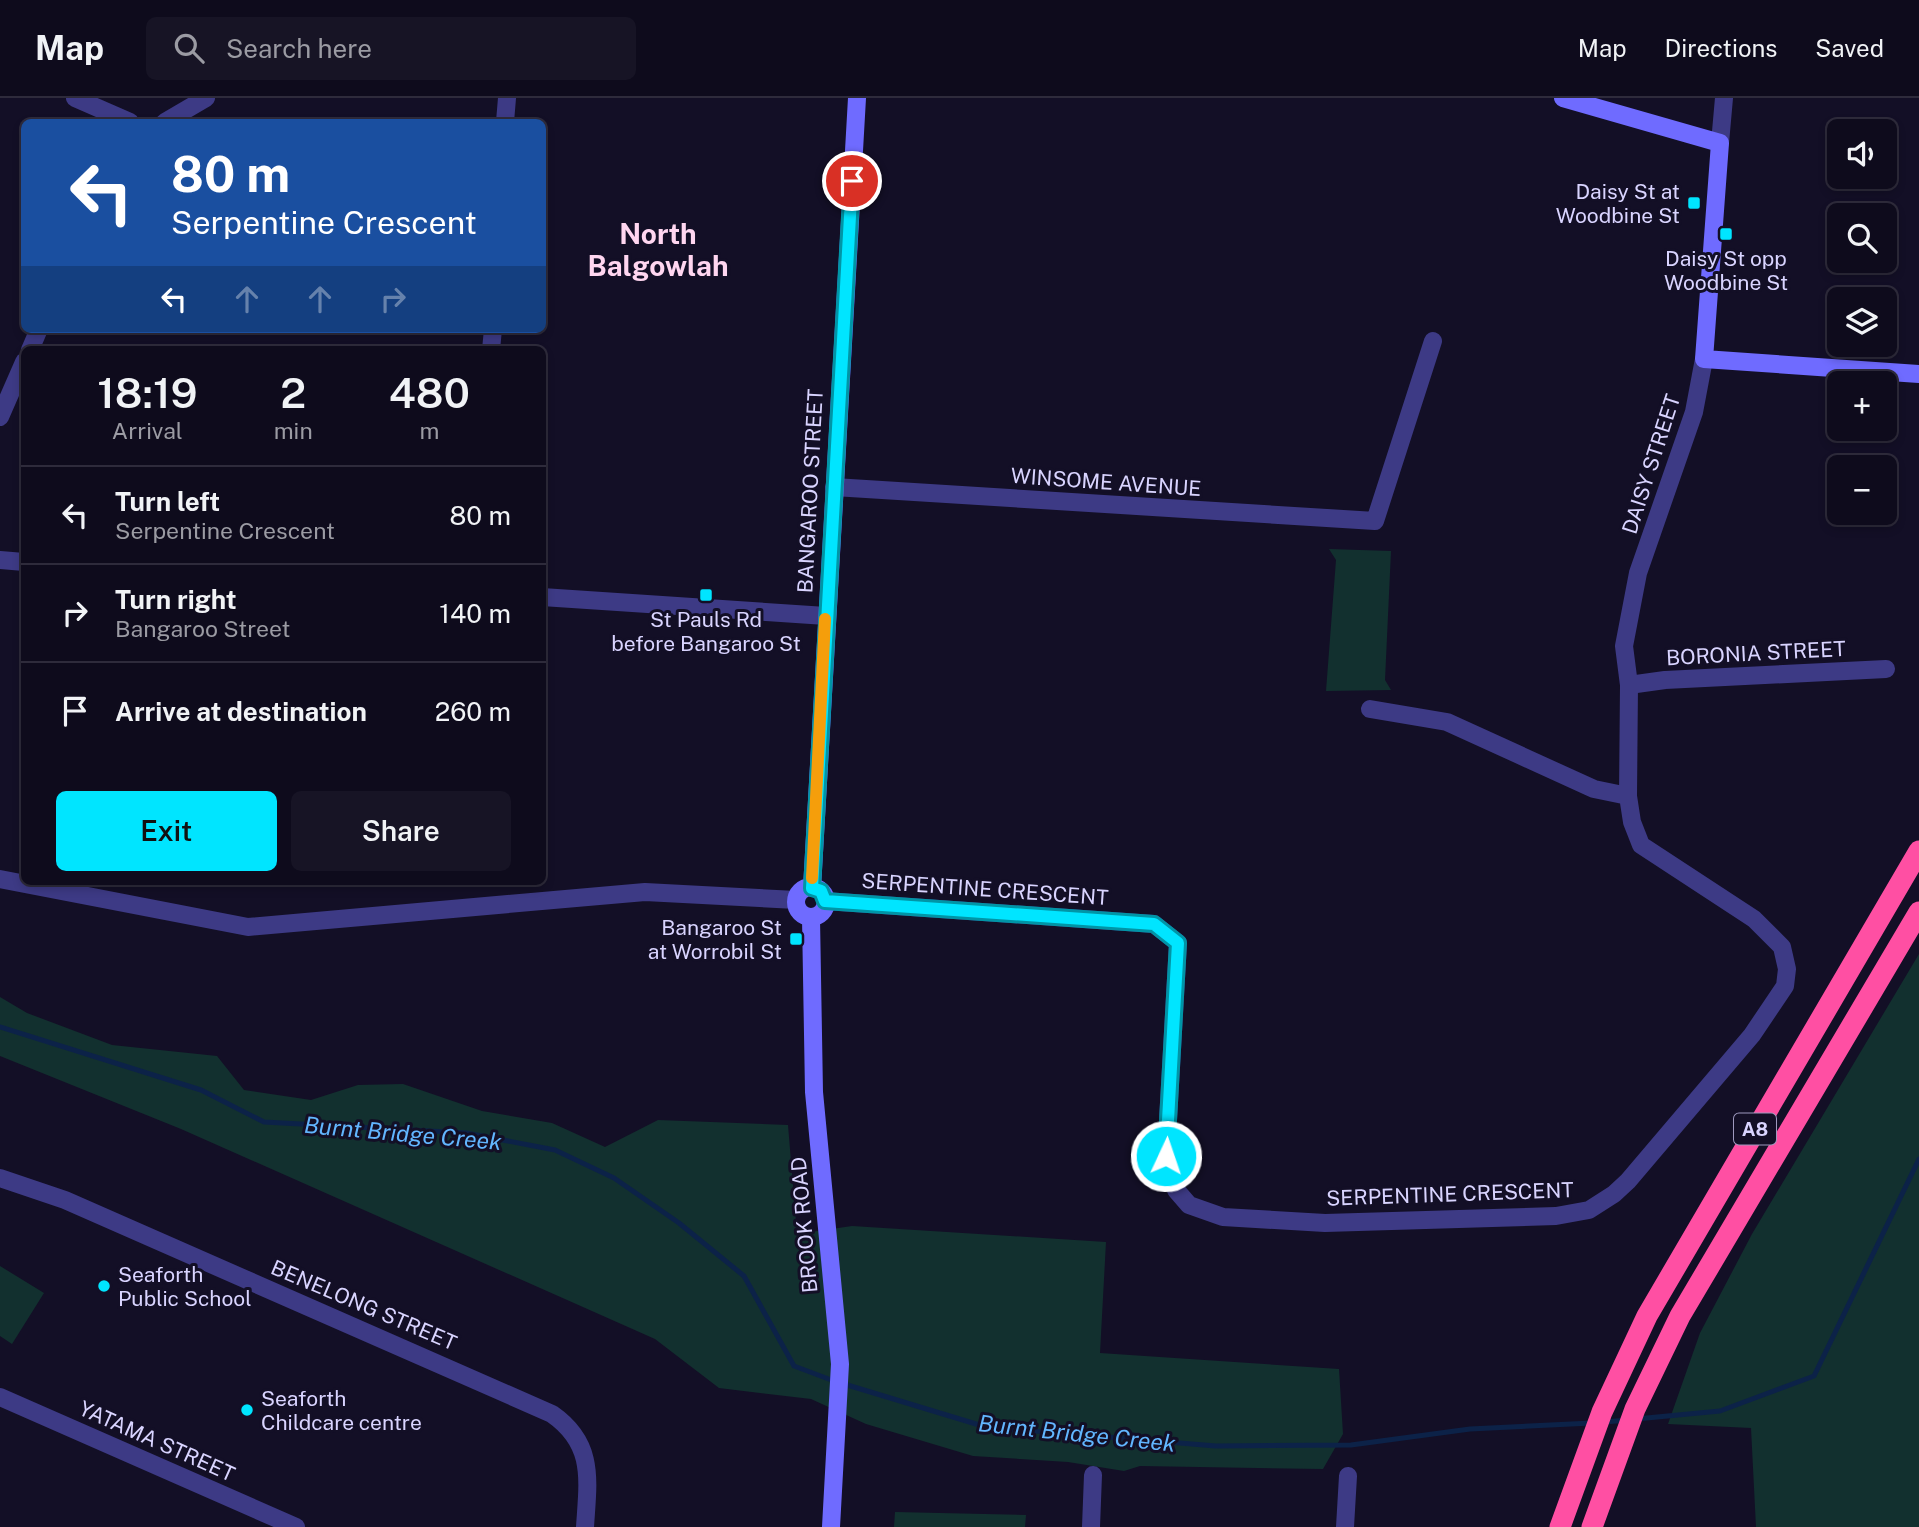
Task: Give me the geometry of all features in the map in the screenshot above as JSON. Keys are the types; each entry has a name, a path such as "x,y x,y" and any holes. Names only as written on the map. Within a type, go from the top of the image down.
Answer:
{"highway":[{"name":"A8","path":"1560,1527 1592,1436 1647,1316 1919,851"},
{"name":"A8","path":"1591,1527 1635,1409 1712,1260 1919,912"}],"street":[{"path":"75,98 123,119"},
{"path":"170,119 206,98"},
{"path":"505,119 507,98"},
{"name":"BANGAROO STREET","path":"812,888 825,616 857,98"},
{"path":"1563,98 1720,143 1724,98"},
{"name":"DAISY STREET","path":"1628,796 1629,685 1624,646 1638,573 1694,412 1704,359 1720,143"},
{"name":"WINSOME AVENUE","path":"834,487 1375,521 1433,341"},
{"path":"1704,359 1919,374"},
{"path":"0,417 4,396 21,367"},
{"path":"0,560 21,562"},
{"path":"546,597 825,616"},
{"name":"BORONIA STREET","path":"1629,685 1665,680 1885,669"},
{"path":"1370,709 1447,722 1594,789 1628,796"},
{"name":"SERPENTINE CRESCENT","path":"825,901 1154,924 1178,943 1166,1156 1176,1191 1200,1210 1223,1217 1325,1223 1574,1214 1601,1203 1628,1181 1752,1035 1785,986 1787,969 1782,947 1754,919 1641,845 1632,822 1628,796"},
{"path":"0,879 21,883"},
{"path":"31,885 248,927 645,892 796,901"},
{"path":"812,888 821,891 825,901 822,912 811,918 799,912 796,901 803,890 812,888"},
{"name":"BROOK ROAD","path":"811,918 814,1092 840,1364 831,1527"},
{"name":"BENELONG STREET","path":"0,1178 65,1200 552,1414 575,1433 581,1444 588,1475 585,1527"},
{"name":"YATAMA STREET","path":"0,1397 296,1527"},
{"path":"1091,1527 1093,1475"},
{"path":"1345,1527 1348,1476"}],"green space":[{"path":"1329,549 1391,551 1385,680 1391,690 1326,691 1336,560"},
{"path":"1919,954 1919,1527 1756,1527 1751,1428 1668,1424 1700,1333 1752,1234"},
{"path":"0,997 27,1013 112,1045 217,1056 244,1090 311,1100 358,1085 403,1084 482,1111 552,1123 605,1147 658,1120 788,1125 797,1234 852,1226 1106,1242 1100,1353 1339,1369 1343,1434 1323,1469 1140,1466 1124,1471 1068,1462 973,1456 866,1424 811,1399 719,1388 655,1339 181,1129 0,1056"},
{"path":"0,1266 44,1293 12,1344 0,1336"},
{"path":"895,1512 1026,1515 1025,1527 894,1527"}],"waterway":[{"name":"Burnt Bridge Creek","path":"0,1027 201,1090 264,1122 466,1133 555,1150 614,1178 679,1223 744,1276 794,1366 834,1381"},
{"name":"Burnt Bridge Creek","path":"1636,1419 1720,1411 1814,1376 1919,1159"},
{"name":"Burnt Bridge Creek","path":"844,1384 986,1427 1216,1446 1351,1445 1470,1429 1592,1423"},
{"name":"Burnt Bridge Creek","path":"1605,1422 1627,1420"}],"slow traffic":[{"path":"812,878 825,619"}],"place":[{"name":"Daisy St at Woodbine St","path":"1694,203"},
{"name":"Daisy St opp Woodbine St","path":"1726,234"},
{"name":"St Pauls Rd before Bangaroo St","path":"706,595"},
{"name":"Bangaroo St at Worrobil St","path":"796,939"},
{"name":"Seaforth Public School","path":"104,1286"},
{"name":"Seaforth Childcare centre","path":"247,1410"}],"district":[{"name":"North Balgowlah","path":"658,249"}],"route":[{"path":"852,181 825,616 812,888 821,891 825,901 1154,924 1178,943 1166,1156"}]}
